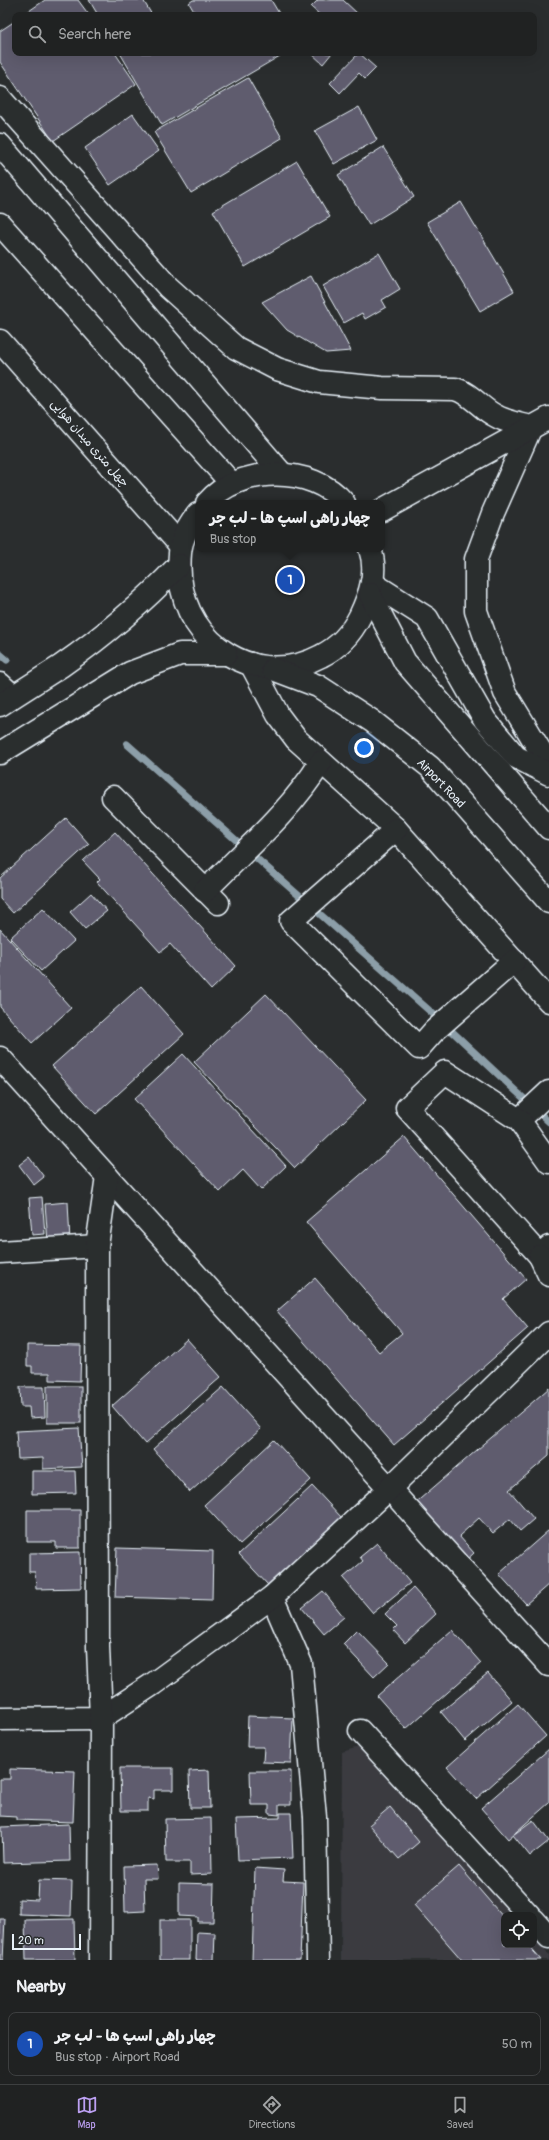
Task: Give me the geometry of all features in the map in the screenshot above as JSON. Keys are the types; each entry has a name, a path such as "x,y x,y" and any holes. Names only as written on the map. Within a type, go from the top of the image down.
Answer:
{"street":[{"path":"0,98 168,286 236,348 277,369 319,382 382,388 455,389 464,391 481,408 497,417 540,423"},
{"path":"0,145 282,474"},
{"path":"0,224 232,484"},
{"name":"چهل متری میدان هوایی","path":"0,341 180,555"},
{"path":"385,508 540,423"},
{"path":"540,423 493,513 476,559 476,611 505,693 549,765"},
{"path":"211,500 232,484 257,476 282,474 313,481 342,500"},
{"path":"4,695 61,666 97,639 150,595 180,555 195,521"},
{"path":"370,552 371,589 405,662 549,828"},
{"path":"180,555 182,591 191,616 206,637 226,654"},
{"path":"371,589 353,631 333,650 310,662 290,667 260,666 278,715 296,739 396,829 549,1001"},
{"path":"371,589 427,618 485,720 516,756 549,774"},
{"path":"0,753 130,673 180,654 226,654"},
{"name":"Airport Road","path":"226,654 318,686 372,721 430,767 549,902"},
{"path":"113,797 212,897 226,869 263,834 305,787 321,762"},
{"path":"396,829 291,921 419,1048 434,1031 456,1014 514,961"},
{"path":"0,1058 390,1488 549,1666"},
{"path":"549,1162 519,1120 445,1072 407,1108 544,1251 549,1275"},
{"path":"519,1120 547,1094"},
{"path":"100,1960 101,1718 98,1647 97,1246 107,1176"},
{"path":"0,1252 97,1246"},
{"path":"0,1719 101,1718 153,1684 272,1597 390,1488 548,1338"},
{"path":"272,1597 302,1664 315,1817 318,1960"},
{"path":"360,1731 526,1912"},
{"path":"537,1923 549,1937"}],"shaded area":[{"path":"362,1746 510,1912 501,1912 501,1948 537,1948 537,1941 549,1955 549,1960 341,1960 342,1752"}],"building":[{"path":"45,0 78,0 87,12 27,12"},
{"path":"89,0 143,0 150,12 96,12"},
{"path":"193,0 271,0 278,12 194,12 189,3"},
{"path":"318,0 343,0 356,12 317,12 311,7"},
{"path":"12,23 12,56 117,56 136,84 53,141 0,62 0,31"},
{"path":"122,56 280,56 162,125"},
{"path":"314,56 330,56 323,64"},
{"path":"356,56 362,56 376,68 365,79 359,73 340,93 330,83"},
{"path":"248,78 282,138 191,193 154,132"},
{"path":"359,107 377,140 334,164 315,131"},
{"path":"133,114 159,151 110,185 85,148"},
{"path":"383,147 414,197 369,225 338,175"},
{"path":"297,161 330,217 245,267 213,211"},
{"path":"461,202 514,291 480,311 427,222"},
{"path":"379,253 400,289 382,300 386,307 365,319 362,313 344,323 323,286"},
{"path":"311,276 351,351 326,353 287,330 262,302"},
{"path":"66,818 89,844 13,913 0,899 0,878"},
{"path":"115,832 236,966 211,990 170,944 160,952 97,882 100,879 83,861"},
{"path":"91,893 107,911 85,929 70,912"},
{"path":"43,908 74,941 41,971 10,938"},
{"path":"0,929 71,1008 32,1043 0,1007"},
{"path":"141,986 184,1034 96,1114 52,1066"},
{"path":"266,994 366,1100 295,1168 194,1062"},
{"path":"183,1054 286,1166 261,1190 243,1170 220,1192 134,1099"},
{"path":"404,1137 526,1279 503,1299 528,1328 394,1445 277,1311 315,1278 379,1352 402,1333 306,1222"},
{"path":"29,1157 44,1177 34,1185 19,1165"},
{"path":"42,1197 45,1234 32,1235 29,1198"},
{"path":"68,1202 70,1241 48,1242 45,1204"},
{"path":"187,1339 221,1377 145,1444 112,1406"},
{"path":"27,1345 81,1346 80,1381 50,1380 50,1373 32,1373 32,1366 27,1366"},
{"path":"47,1386 81,1386 81,1423 47,1423"},
{"path":"20,1387 44,1387 45,1417 30,1418 29,1407 21,1407"},
{"path":"223,1387 261,1429 190,1492 153,1449"},
{"path":"549,1388 549,1456 509,1490 534,1519 520,1531 510,1519 493,1533 479,1518 459,1536 474,1553 463,1563 413,1505"},
{"path":"79,1428 82,1467 43,1469 43,1458 18,1459 16,1431"},
{"path":"274,1440 311,1480 240,1544 204,1505"},
{"path":"32,1471 75,1471 76,1493 32,1494"},
{"path":"312,1486 342,1518 269,1586 239,1554"},
{"path":"27,1510 80,1510 80,1548 56,1548 56,1542 27,1542"},
{"path":"549,1530 549,1584 526,1604 499,1574"},
{"path":"377,1543 410,1583 373,1613 343,1578 363,1561 360,1557"},
{"path":"117,1548 213,1551 212,1600 115,1597"},
{"path":"80,1552 81,1588 36,1589 35,1572 29,1572 29,1553"},
{"path":"413,1588 436,1614 405,1643 393,1630 397,1626 385,1614"},
{"path":"323,1591 344,1617 324,1634 302,1608"},
{"path":"357,1630 389,1663 374,1677 343,1644"},
{"path":"452,1630 481,1663 406,1729 377,1696"},
{"path":"488,1673 512,1701 465,1741 441,1712"},
{"path":"518,1704 546,1736 476,1799 447,1767"},
{"path":"248,1716 293,1718 291,1763 263,1762 264,1747 247,1747"},
{"path":"549,1749 549,1803 508,1839 481,1808"},
{"path":"120,1768 173,1768 173,1790 154,1790 154,1799 148,1798 148,1811 121,1811"},
{"path":"10,1769 75,1771 73,1822 16,1820 16,1817 0,1816 0,1779 10,1779"},
{"path":"209,1770 210,1808 190,1808 189,1771"},
{"path":"250,1771 291,1771 291,1805 279,1805 279,1815 269,1814 269,1805 251,1805"},
{"path":"390,1807 419,1842 399,1859 369,1825"},
{"path":"280,1813 291,1813 293,1858 238,1860 236,1819 280,1818"},
{"path":"211,1818 212,1874 190,1875 190,1862 166,1862 165,1819"},
{"path":"533,1820 549,1841 530,1856 513,1835"},
{"path":"69,1824 70,1861 3,1863 2,1827"},
{"path":"157,1865 158,1879 144,1879 145,1911 125,1912 124,1866"},
{"path":"459,1866 501,1915 501,1948 531,1948 541,1960 462,1960 414,1905"},
{"path":"255,1868 284,1870 283,1881 303,1882 300,1960 252,1960"},
{"path":"39,1880 72,1881 71,1916 19,1914 19,1899 38,1900"},
{"path":"179,1883 214,1884 213,1922 198,1922 198,1917 179,1916"},
{"path":"0,1919 5,1919 3,1960 0,1960"},
{"path":"74,1919 75,1960 26,1960 25,1920"},
{"path":"160,1920 190,1920 190,1960 160,1960"},
{"path":"197,1932 215,1933 214,1960 196,1960"}],"waterway":[{"path":"0,654 7,660"},
{"path":"127,744 440,1020 549,1122"}],"place":[{"name":"چهار راهی اسپ ها - لب جر","path":"290,580"}]}
